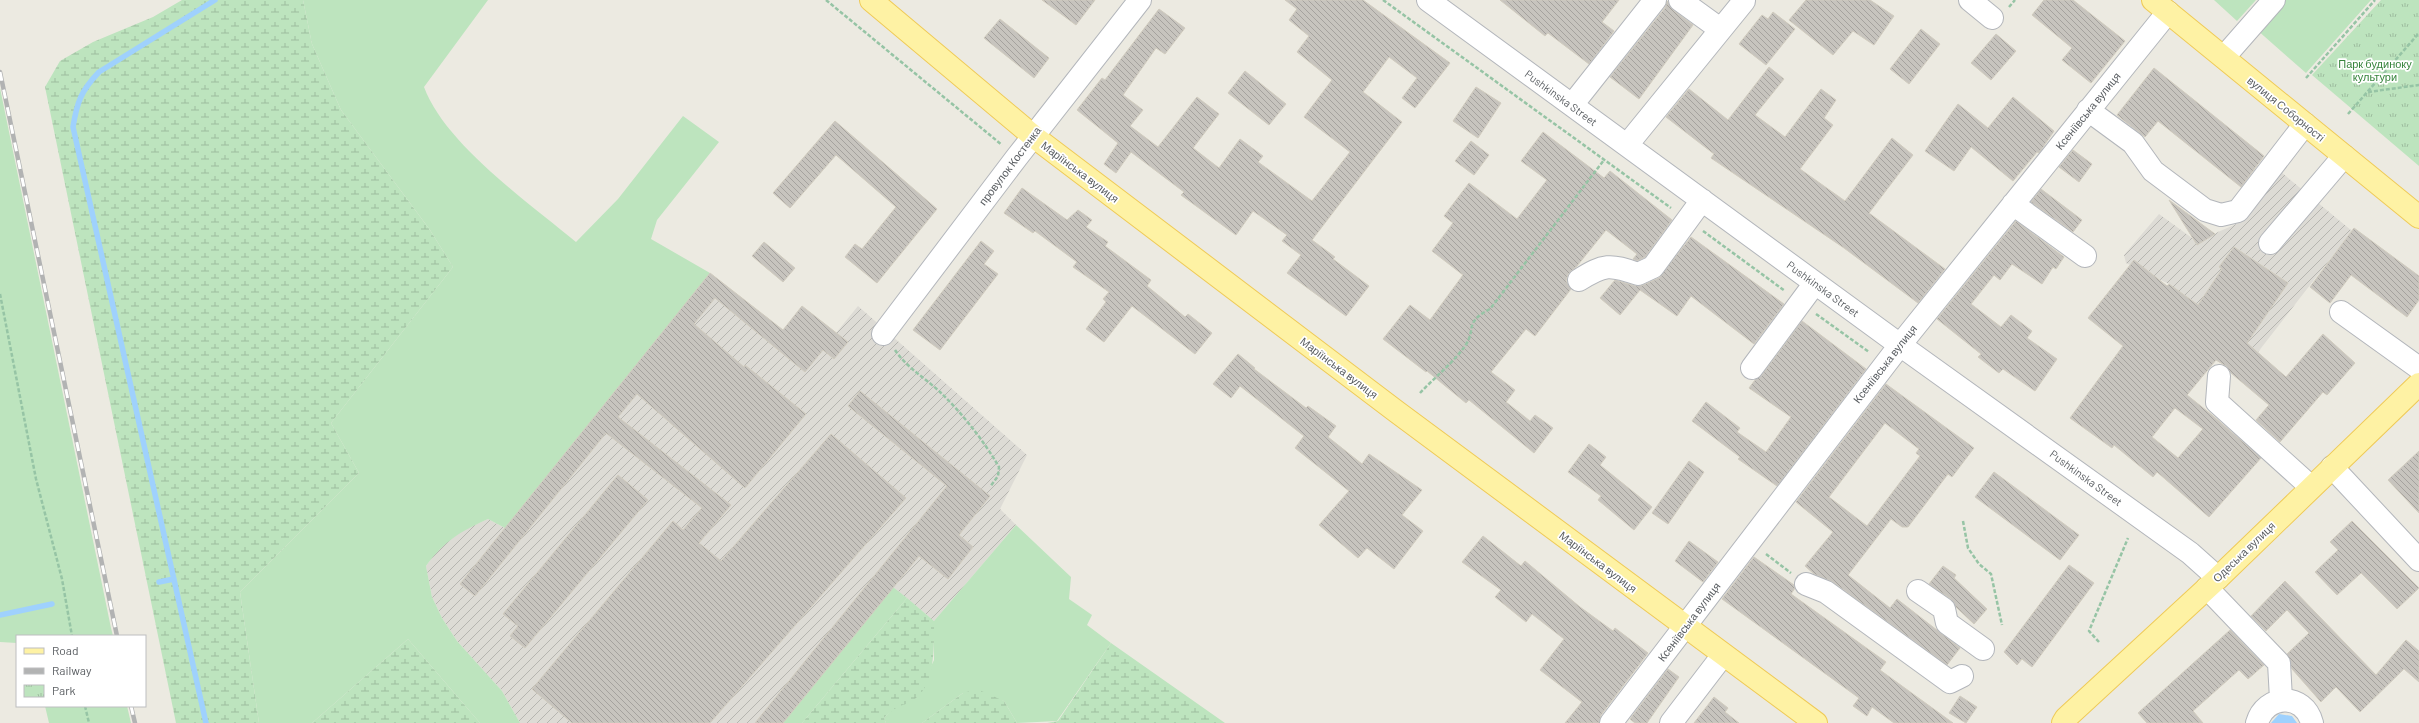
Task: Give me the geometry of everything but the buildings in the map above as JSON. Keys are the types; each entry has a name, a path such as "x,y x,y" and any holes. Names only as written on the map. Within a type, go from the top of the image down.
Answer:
{"main road":[{"name":"Маріїнська вулиця","path":"871,0 1033,136 1397,412 1816,723"},
{"name":"вулиця Соборності","path":"2160,6 2419,217"},
{"name":"Одеська вулиця","path":"2063,721 2212,583 2418,383"}],"street":[{"name":"провулок Костенка","path":"887,339 1017,157 1140,0"},
{"name":"Pushkinska Street","path":"1428,0 1900,345 2190,553 2212,583 2279,663 2281,699"},
{"path":"1572,106 1655,0"},
{"path":"1680,0 1720,30"},
{"path":"1970,0 1992,18"},
{"path":"2224,58 2274,0"},
{"path":"1627,146 1744,1"},
{"name":"Ксеніївська вулиця","path":"1611,723 1885,363 2088,110 2160,6"},
{"path":"2088,110 2133,143 2153,172 2205,210 2221,215 2238,211 2305,124"},
{"path":"2270,243 2344,156"},
{"path":"1578,280 1594,270 1615,266 1638,274 1652,267 1702,200"},
{"path":"2013,204 2085,256"},
{"path":"1752,368 1815,283"},
{"path":"2341,312 2418,383"},
{"path":"2219,376 2217,402 2311,487"},
{"path":"2332,467 2419,560"},
{"path":"1806,584 1826,592 1950,682 1962,676"},
{"path":"1918,590 1944,609 1947,623 1983,649"},
{"path":"1671,723 1724,655"},
{"path":"2257,723 2265,708 2281,699 2299,703 2306,709 2312,723"}],"path":[{"path":"826,0 1017,157"},
{"path":"1384,0 1885,363"},
{"path":"2306,78 2375,0"},
{"path":"2348,114 2419,33"},
{"path":"2367,92 2419,85"},
{"path":"1420,393 1465,346 1471,326 1479,315 1490,310 1604,160"},
{"path":"0,294 36,479 62,580 72,635"},
{"path":"887,339 902,361 942,393 990,450 999,467 998,476 990,487"},
{"path":"1963,522 1968,548 1979,564 1991,574 2002,625"},
{"path":"2099,642 2089,630 2128,538"},
{"path":"1750,542 1806,584"},
{"path":"86,707 89,723"}],"shaded area":[{"path":"2281,172 2352,231 2258,352 2169,284 2126,263 2124,255 2159,214 2192,238 2197,245 2218,232 2243,221"},
{"path":"710,273 783,330 836,333 858,306 1027,455 1000,509 1016,525 934,621 893,587 783,723 520,723 502,691 457,641 442,618 432,597 426,566 439,548 463,530 488,519 505,528"}],"green space":[{"path":"182,0 303,0 312,44 341,110 430,230 453,267 331,423 359,473 240,592 259,723 176,723 45,87 60,61 93,42 153,17"},
{"path":"303,0 488,0 424,87 435,108 450,130 469,151 513,191 576,242 618,199 683,116 719,142 657,220 651,239 710,273 505,528 488,519 478,523 446,543 426,566 432,597 442,618 457,641 502,691 520,723 480,723 408,639 312,723 259,723 240,592 359,473 331,423 453,267 430,230 341,110 312,44"},
{"path":"2214,0 2256,0 2237,21"},
{"path":"2282,0 2371,0 2306,73 2256,29"},
{"name":"Парк будиноку культури","path":"2381,0 2419,0 2419,166 2312,75"},
{"path":"0,88 113,635 16,635 16,643 0,642"},
{"path":"1016,525 1071,577 1069,599 1092,615 1087,625 1111,643 1057,721 1017,723 1004,701 963,693 922,723 886,723 884,718 894,707 916,698 934,660 934,621"},
{"path":"893,587 907,598 802,723 783,723"},
{"path":"907,598 934,621 934,651 932,663 927,684 922,692 911,702 896,708 889,713 884,718 886,723 802,723"},
{"path":"408,639 480,723 312,723"},
{"path":"1111,643 1225,723 1047,723 1058,721"},
{"path":"977,689 1004,701 1017,723 922,723 963,693"},
{"path":"45,707 127,707 131,723 49,723"}],"water":[{"path":"2279,714 2292,716 2297,723 2271,723"}],"waterway":[{"path":"206,723 73,127 76,111 81,97 88,85 99,72 215,0"},
{"path":"159,582 174,579"},
{"path":"0,615 52,604"}],"railway":[{"path":"0,72 117,635"},
{"path":"131,707 135,723"}]}
